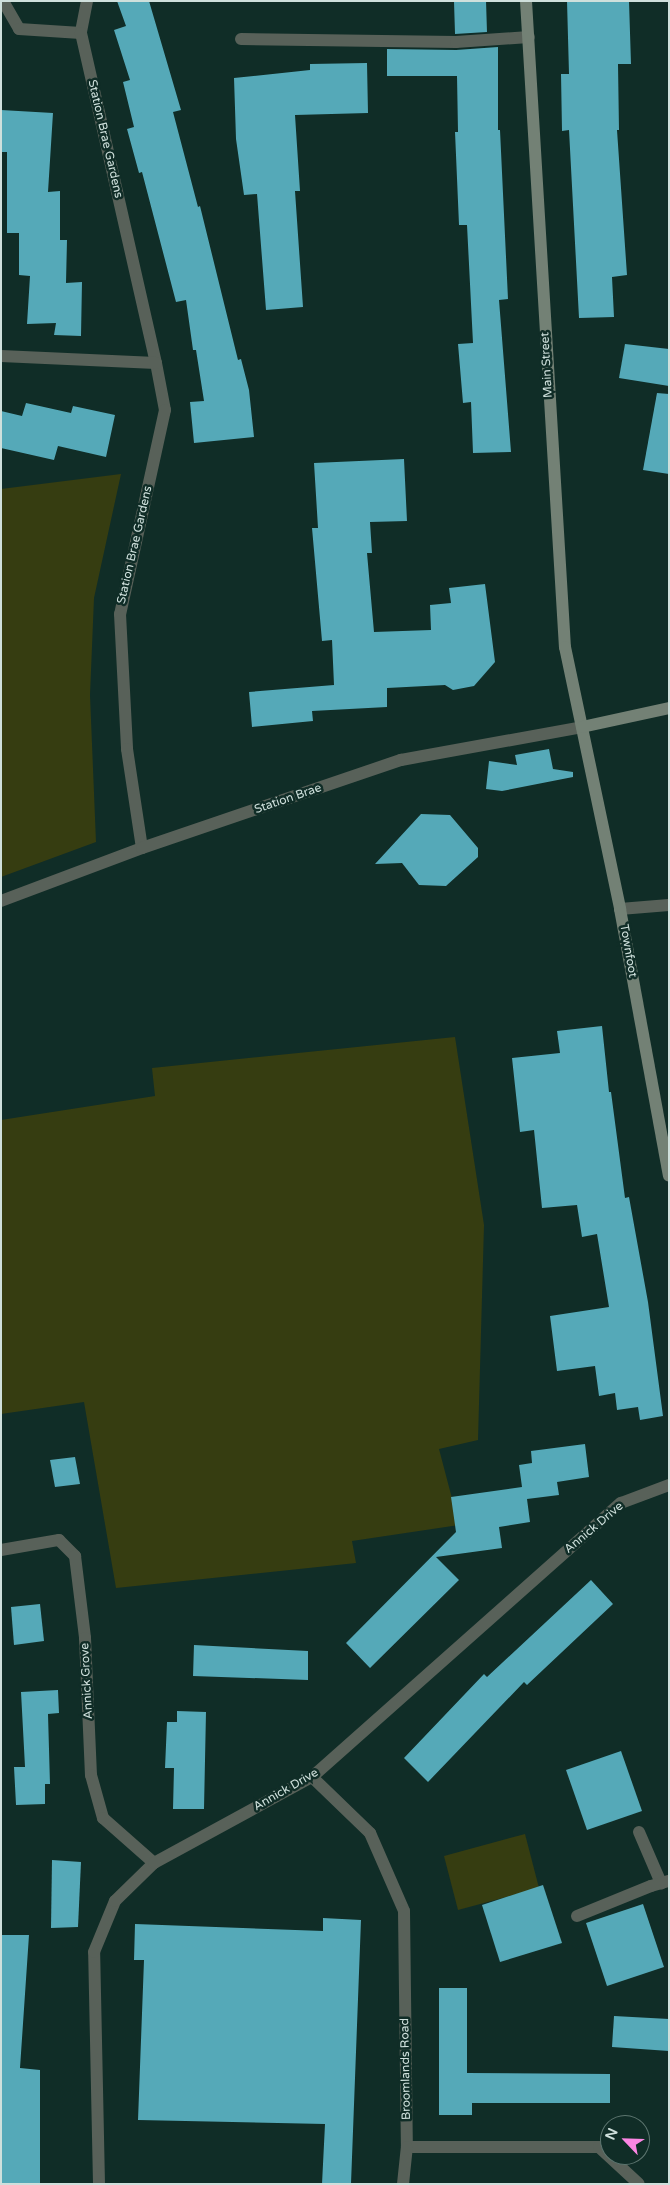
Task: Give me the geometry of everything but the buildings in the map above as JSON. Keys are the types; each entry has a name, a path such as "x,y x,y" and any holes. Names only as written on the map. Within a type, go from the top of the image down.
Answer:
{"main road":[{"name":"Main Street","path":"526,1 565,647 582,727"},
{"path":"582,727 669,708"},
{"name":"Townfoot","path":"582,727 620,909 669,1176"}],"street":[{"path":"3,1 20,29 80,33"},
{"name":"Station Brae Gardens","path":"87,1 80,33 156,363 165,410 120,614 127,750 142,848"},
{"path":"241,39 456,42 529,37"},
{"path":"1,356 156,363"},
{"name":"Station Brae","path":"1,901 142,848 401,760 582,727"},
{"path":"620,909 669,905"},
{"name":"Annick Drive","path":"99,2184 94,1952 115,1901 154,1862 312,1777 621,1502 669,1485"},
{"name":"Annick Grove","path":"1,1550 59,1540 75,1556 85,1638 91,1775 103,1818 154,1862"},
{"name":"Broomlands Road","path":"312,1777 370,1833 404,1911 408,2147 404,2184"},
{"path":"577,1916 665,1882 639,1832"},
{"path":"408,2147 599,2147 639,2184"}],"green space":[{"path":"121,474 94,598 90,695 96,842 1,877 1,489"},
{"path":"455,1037 484,1225 478,1440 439,1449 459,1525 352,1541 356,1563 116,1588 84,1402 1,1414 1,1120 155,1096 152,1068"},
{"path":"525,1834 539,1888 458,1910 444,1856"}]}
